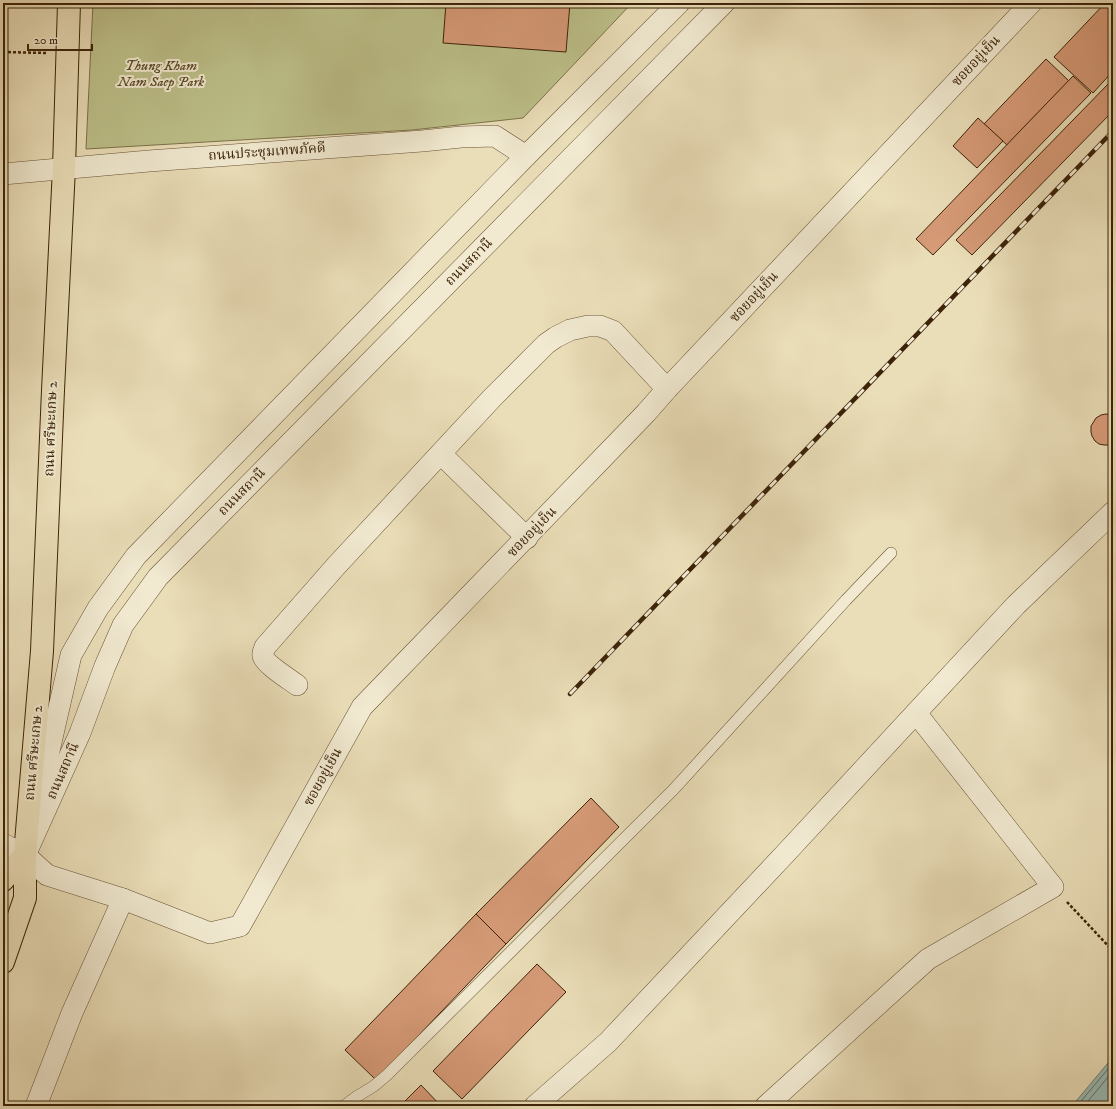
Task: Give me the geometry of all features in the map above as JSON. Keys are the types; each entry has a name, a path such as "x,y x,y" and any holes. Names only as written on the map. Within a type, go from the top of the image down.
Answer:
{"main road":[{"name":"ถนน ศรีษะเกษ 2","path":"3,962 25,898 25,855 42,651 64,168 69,3"},
{"path":"3,880 25,855"}],"street":[{"name":"ถนนสถานี","path":"25,855 71,655 98,608 136,556 526,156 679,3"},
{"name":"ถนนสถานี","path":"25,855 80,732 105,666 124,625 158,577 724,3"},
{"name":"ซอยอยู่เย็น","path":"3,844 25,855 47,875 123,899 210,933 240,926 362,707 527,538 646,413 1030,3"},
{"name":"ถนนประชุมเทพภัคดี","path":"3,174 149,161 495,136 526,156"},
{"path":"297,684 268,663 262,654 265,647 336,566 492,398 546,344 556,337 579,328 600,326 613,332 667,389"},
{"path":"441,454 527,538"},
{"path":"535,1106 608,1042 1016,605 1113,512"},
{"path":"766,1106 928,959 1053,887 916,713"},
{"path":"36,1106 72,1013 123,899"}],"lane":[{"path":"344,1106 374,1086 387,1075 674,789 846,600 891,553"}],"path":[{"path":"3,52 67,54"},
{"path":"1053,887 1113,951"}],"green space":[{"name":"Thung Kham Nam Saep Park","path":"93,3 632,3 523,118 412,130 86,149"}],"water":[{"path":"1113,1057 1113,1106 1072,1106"}],"building":[{"path":"446,3 570,3 566,52 443,43"},
{"path":"1105,3 1113,3 1113,71 1093,93 1054,57"},
{"path":"1046,59 1069,81 1007,145 984,124"},
{"path":"1073,76 1091,93 933,255 916,239"},
{"path":"1113,79 1113,111 972,255 956,240"},
{"path":"978,118 1003,141 977,168 953,146"},
{"path":"1106,414 1113,415 1113,444 1110,445 1099,444 1095,441 1091,432 1091,426 1096,418"},
{"path":"591,798 619,827 506,944 476,914"},
{"path":"476,914 506,944 376,1080 345,1050"},
{"path":"537,964 566,992 462,1099 433,1071"},
{"path":"421,1085 441,1106 400,1106"}],"railway":[{"path":"570,694 1113,131"}]}
